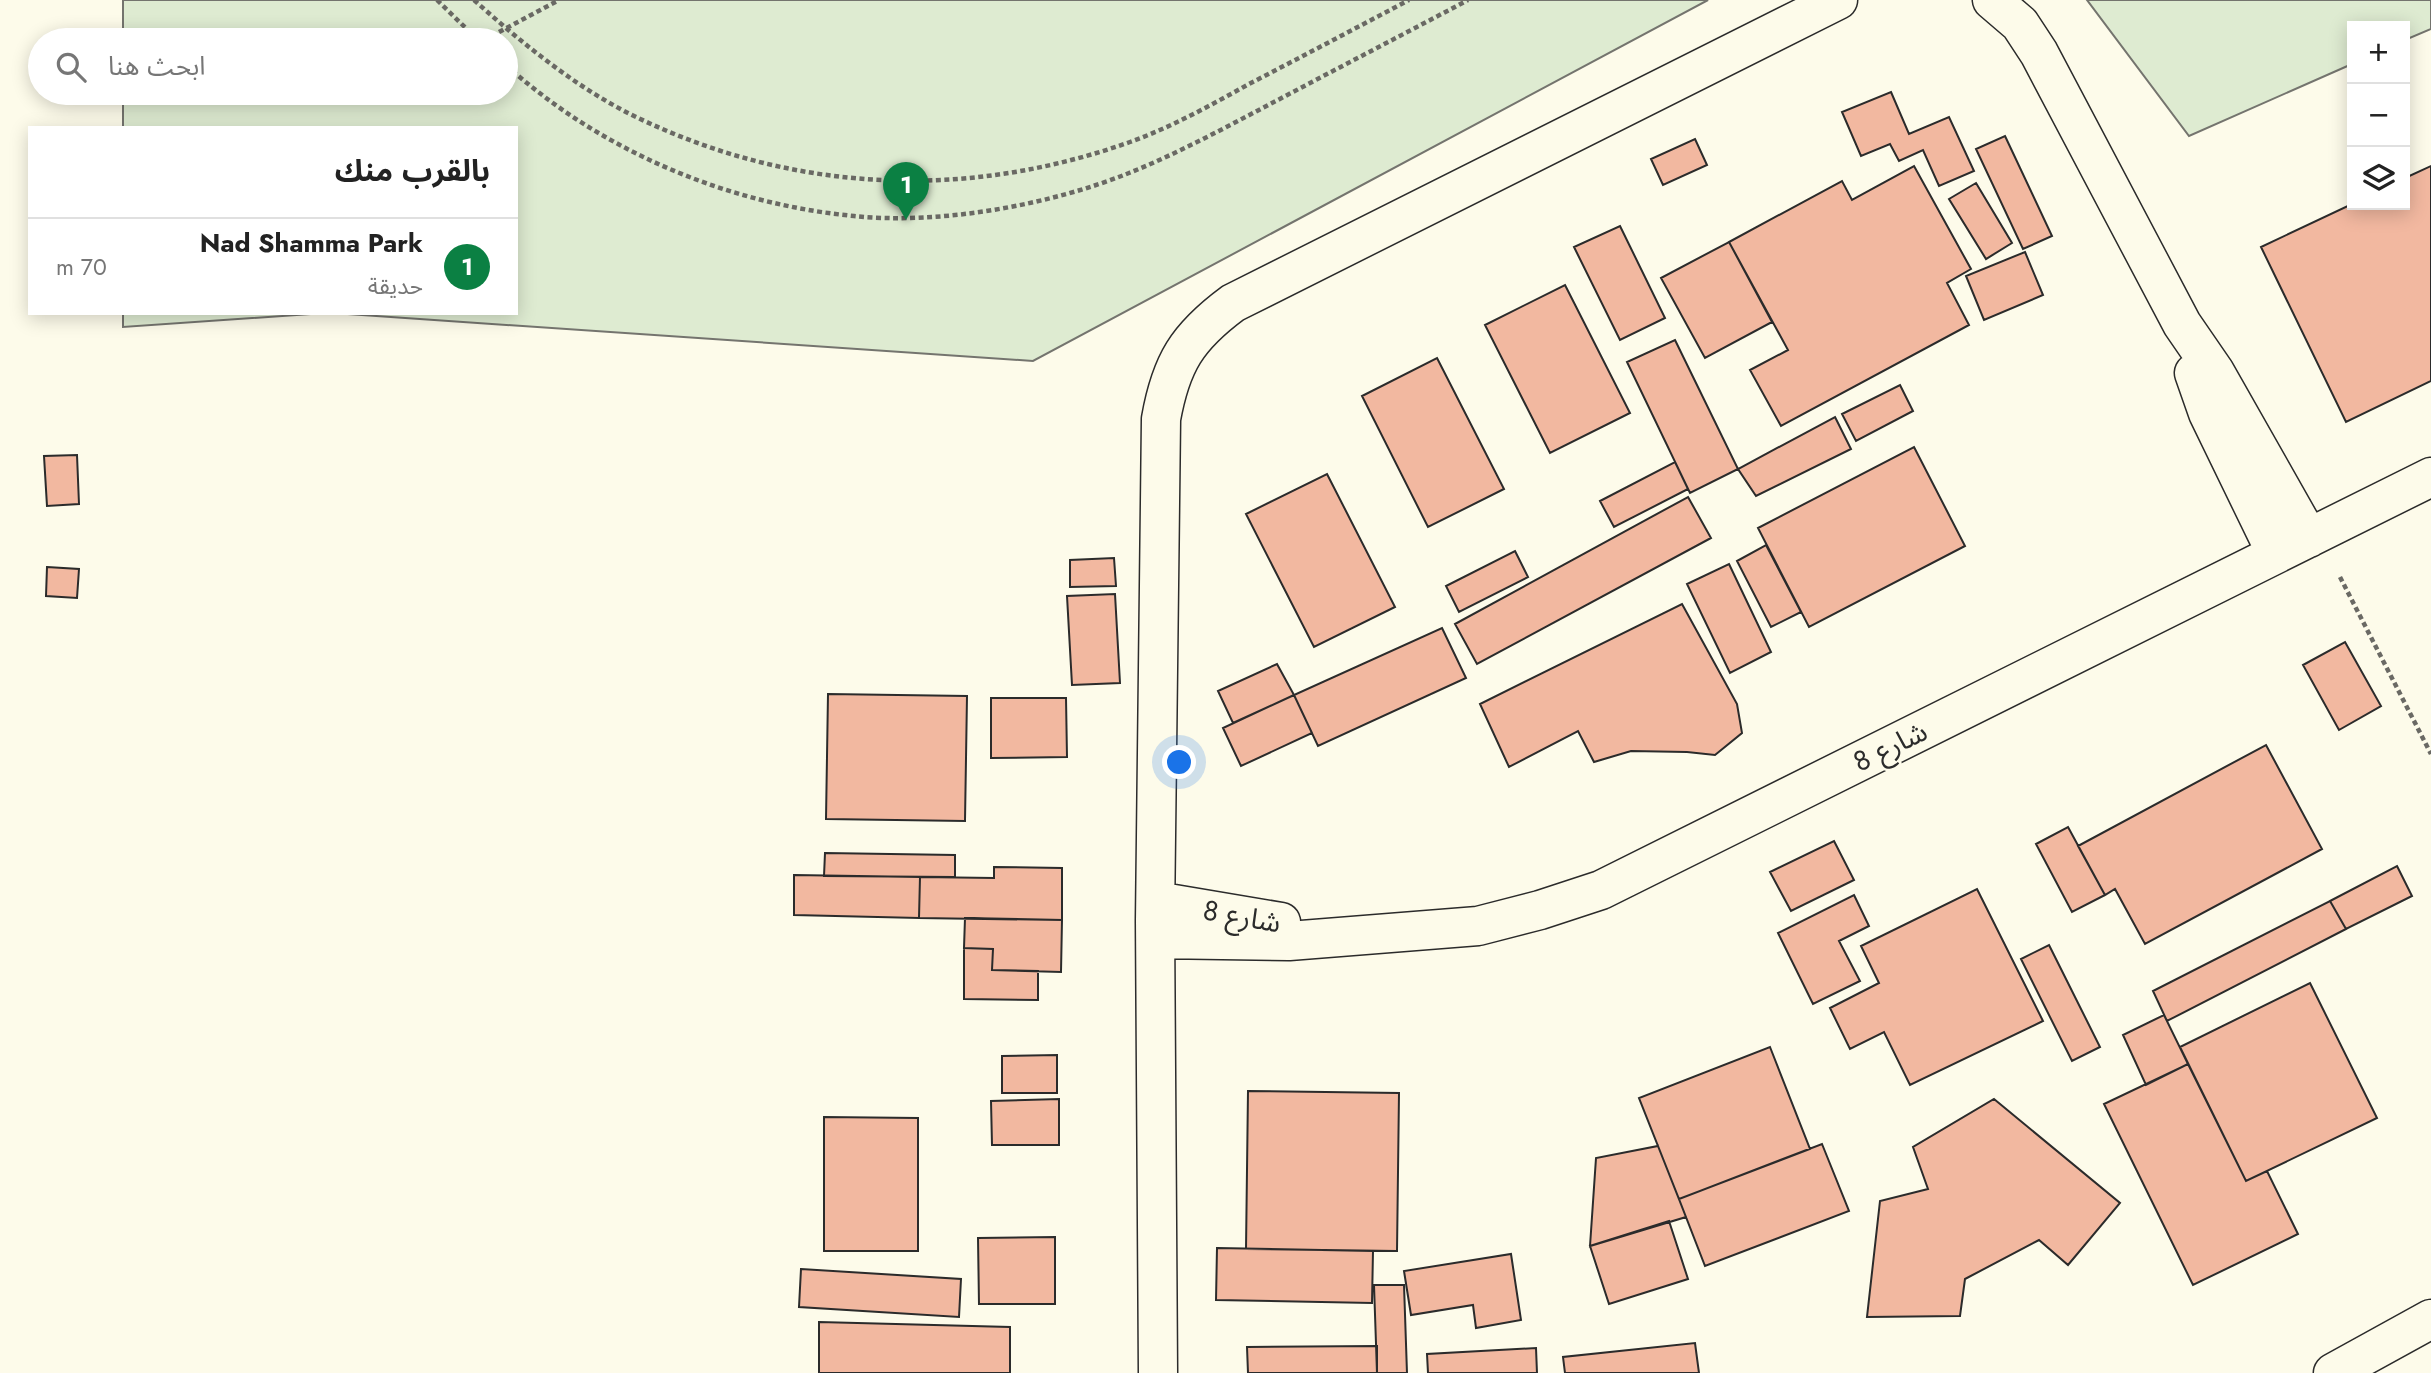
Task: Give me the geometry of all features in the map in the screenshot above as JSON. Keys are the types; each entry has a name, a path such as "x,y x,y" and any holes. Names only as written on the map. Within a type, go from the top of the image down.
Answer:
{"street":[{"path":"1158,1373 1156,901 1161,419 1167,389 1178,360 1196,335 1233,303 1838,0"},
{"path":"1992,0 2020,24 2039,53 2182,324 2215,372 2300,541"},
{"name":"شارع 8","path":"1156,939 1257,941 1478,926 1601,890 2431,477"},
{"name":"شارع 8","path":"1156,901 1276,921 1326,938"},
{"path":"2333,1373 2431,1320"}],"path":[{"path":"437,0 466,28"},
{"path":"474,0 506,28 559,0"},
{"path":"518,37 574,81 631,114 691,140 753,161 817,174 881,181 945,180 1009,175 1132,141 1191,115 1409,0"},
{"path":"518,74 569,114 618,144 669,169 729,191 792,207 856,216 922,217 988,210 1054,197 1128,174 1198,142 1468,0"},
{"path":"2300,541 2431,754"}],"green space":[{"path":"123,0 1708,0 1033,361 362,315 518,315 518,126 123,126 123,105 518,105 518,28 123,28"},
{"path":"2087,0 2431,0 2431,29 2410,38 2410,21 2347,21 2347,66 2189,136"},
{"path":"123,315 296,315 123,327"}],"building":[{"path":"1891,92 1909,134 1949,117 1974,171 1939,186 1923,150 1899,161 1890,144 1861,156 1842,112"},
{"path":"2005,136 2052,236 2023,249 1976,149"},
{"path":"1695,139 1707,165 1663,185 1651,159"},
{"path":"1914,166 1971,269 1947,283 1969,325 1781,426 1750,370 1788,350 1729,242 1842,181 1852,200"},
{"path":"2431,166 2431,381 2346,422 2261,247 2347,206 2347,210 2410,210 2410,176"},
{"path":"1976,183 2012,243 1986,259 1949,199"},
{"path":"1620,226 1665,318 1620,340 1574,247"},
{"path":"1729,242 1772,322 1705,358 1661,278"},
{"path":"2025,252 2043,295 1984,320 1966,276"},
{"path":"1565,285 1630,413 1550,453 1485,325"},
{"path":"1675,340 1738,469 1690,493 1627,362"},
{"path":"1437,358 1504,489 1428,527 1362,396"},
{"path":"1900,385 1913,411 1856,441 1842,414"},
{"path":"1835,417 1851,449 1756,496 1738,469"},
{"path":"1914,447 1965,546 1809,627 1758,528"},
{"path":"77,455 79,504 47,506 44,456"},
{"path":"1675,462 1688,489 1614,527 1600,501"},
{"path":"1327,474 1395,607 1314,647 1246,514"},
{"path":"1688,497 1711,538 1477,664 1455,624"},
{"path":"1766,545 1801,612 1771,627 1737,561"},
{"path":"1515,551 1528,577 1459,612 1446,586"},
{"path":"1114,558 1116,586 1070,587 1070,560"},
{"path":"1729,564 1771,652 1730,673 1687,584"},
{"path":"47,567 79,569 77,598 46,596"},
{"path":"1115,594 1120,683 1072,685 1067,596"},
{"path":"1682,604 1737,704 1742,733 1715,755 1631,751 1594,762 1578,731 1509,767 1480,704"},
{"path":"1442,628 1466,678 1318,746 1294,695"},
{"path":"2345,642 2381,706 2339,730 2303,665"},
{"path":"1277,664 1294,695 1233,723 1218,691"},
{"path":"828,694 967,696 965,821 826,819"},
{"path":"1294,695 1312,733 1241,766 1223,728"},
{"path":"991,698 1066,698 1067,757 991,758"},
{"path":"2266,745 2322,849 2145,944 2115,889 2105,895 2078,846"},
{"path":"2068,827 2105,895 2072,912 2036,844"},
{"path":"1834,841 1854,880 1791,911 1770,872"},
{"path":"825,853 955,855 955,877 824,876"},
{"path":"2397,866 2412,896 2346,929 2330,901"},
{"path":"994,867 1062,868 1062,920 919,918 920,877 994,878"},
{"path":"794,875 920,877 919,918 794,915"},
{"path":"1977,889 2043,1021 1910,1085 1884,1032 1850,1049 1830,1008 1879,983 1861,946"},
{"path":"1854,895 1869,926 1839,941 1860,981 1813,1004 1778,933"},
{"path":"2330,901 2346,929 2167,1021 2153,991"},
{"path":"965,918 1062,920 1061,972 992,970 993,949 964,948"},
{"path":"2049,945 2100,1047 2072,1061 2021,959"},
{"path":"964,948 993,949 992,970 1038,971 1038,1000 964,999"},
{"path":"2310,983 2377,1118 2246,1181 2180,1047"},
{"path":"2164,1015 2188,1064 2146,1085 2123,1035"},
{"path":"1770,1047 1810,1149 1679,1199 1639,1098"},
{"path":"1057,1055 1057,1093 1002,1093 1002,1056"},
{"path":"2188,1064 2246,1181 2267,1171 2298,1234 2193,1285 2104,1104"},
{"path":"1248,1091 1399,1093 1397,1251 1246,1249"},
{"path":"1059,1099 1059,1145 992,1145 991,1101"},
{"path":"1994,1099 2120,1203 2068,1265 2039,1240 1965,1279 1960,1316 1867,1317 1880,1201 1928,1189 1913,1147"},
{"path":"824,1117 918,1118 918,1251 824,1251"},
{"path":"1822,1144 1849,1211 1705,1266 1679,1199"},
{"path":"1658,1146 1686,1217 1590,1246 1596,1158"},
{"path":"1669,1221 1688,1279 1609,1304 1590,1246"},
{"path":"1055,1237 1055,1304 979,1304 978,1238"},
{"path":"1217,1248 1373,1251 1372,1303 1216,1300"},
{"path":"1511,1254 1521,1320 1476,1328 1473,1305 1411,1315 1404,1271"},
{"path":"801,1269 961,1279 959,1317 799,1307"},
{"path":"1374,1285 1404,1285 1407,1373 1377,1373"},
{"path":"819,1322 1010,1327 1010,1373 819,1373"},
{"path":"1695,1343 1699,1373 1565,1373 1563,1357"},
{"path":"1377,1346 1377,1373 1248,1373 1247,1347"},
{"path":"1536,1348 1537,1373 1428,1373 1427,1354"}],"place":[{"name":"Nad Shamma Park","path":"906,220"}]}
